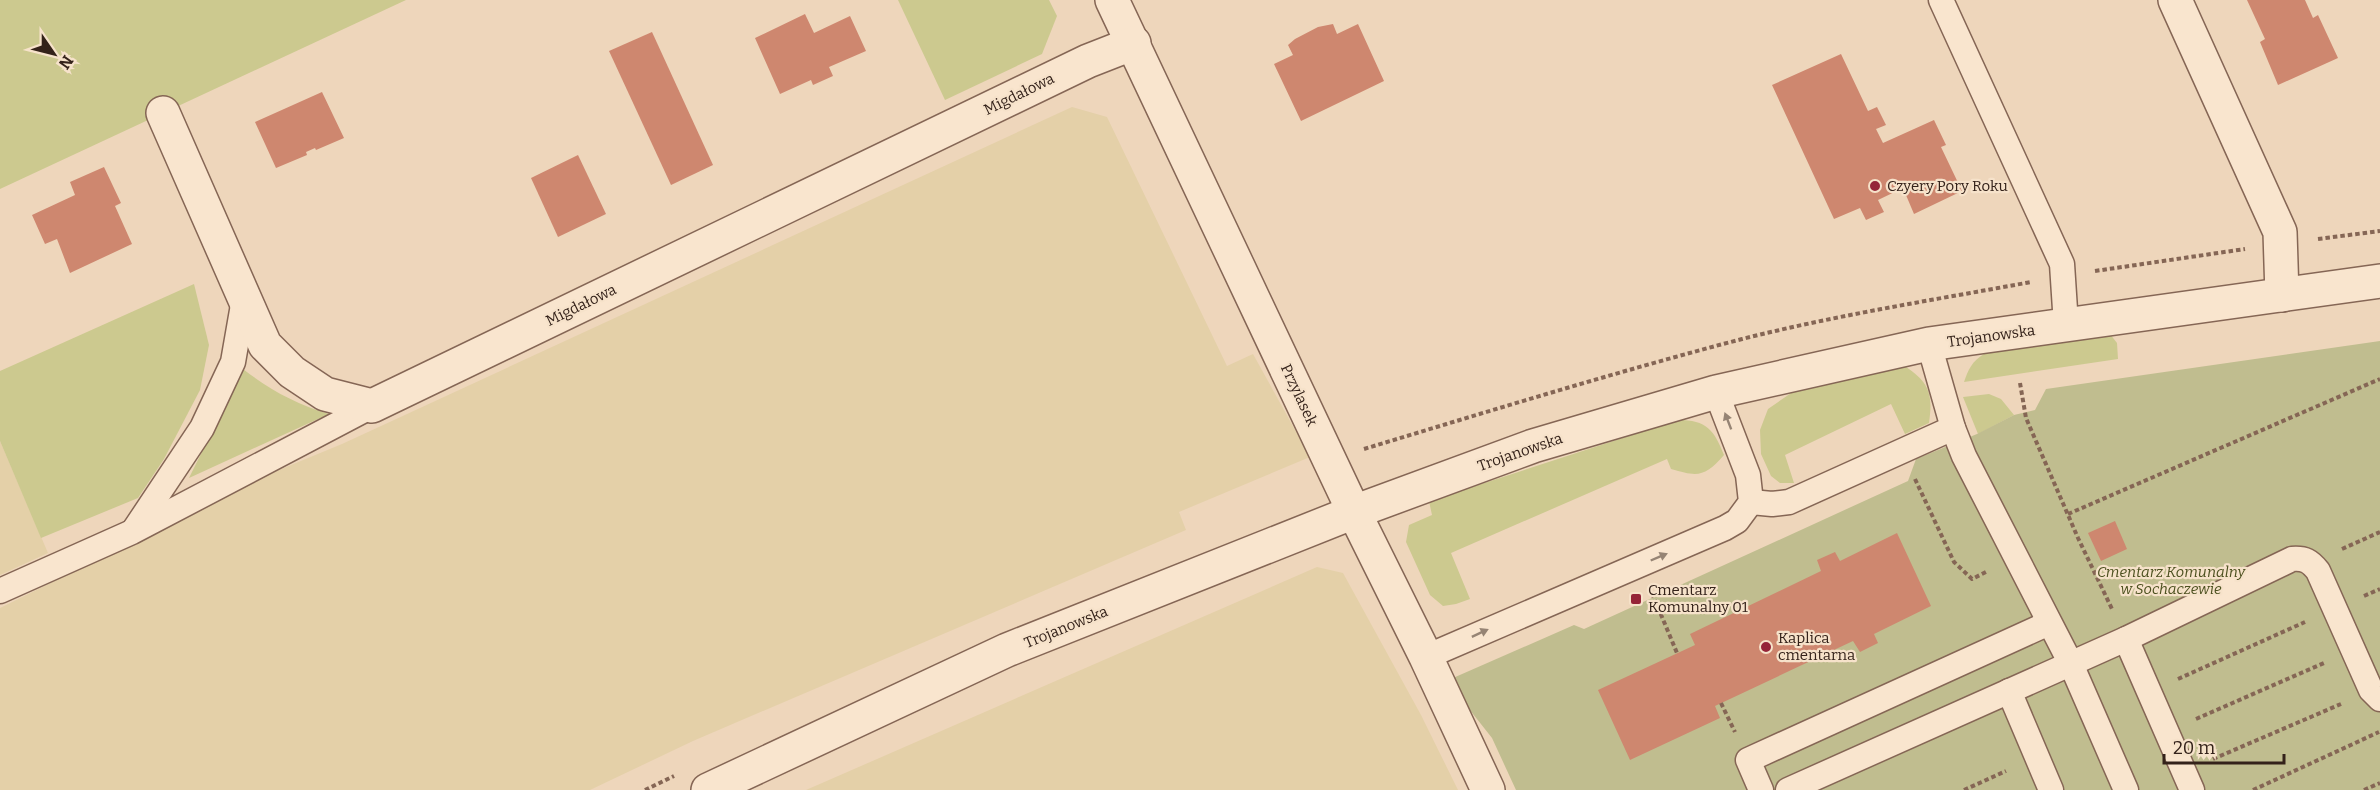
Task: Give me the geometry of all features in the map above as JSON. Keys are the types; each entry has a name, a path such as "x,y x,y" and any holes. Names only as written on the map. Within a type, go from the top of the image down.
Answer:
{"street":[{"name":"Przylasek","path":"1112,0 1354,513 1426,657 1488,790"},
{"path":"2175,0 2280,232 2282,295"},
{"name":"Migdałowa","path":"372,406 1088,61 1134,43"},
{"path":"163,113 265,345 292,372 325,394 372,406"},
{"name":"Trojanowska","path":"708,790 1007,650 1354,513 1533,446 1716,392 1929,344 2380,281"}],"lane":[{"path":"1941,0 2062,264 2066,325"},
{"path":"132,532 202,428 233,362 244,298"},
{"path":"1929,344 1953,428 1964,456 2071,664 2126,790"},
{"path":"1426,657 1737,521 1751,502 1748,475 1716,392"},
{"path":"0,591 132,532 372,406"},
{"path":"1751,502 1772,504 1789,502 1953,428"},
{"path":"1788,790 2126,639 2292,559 2311,562 2318,571 2353,651 2376,695"},
{"path":"1761,790 1748,760 2049,623"},
{"path":"2126,639 2188,781"},
{"path":"2009,691 2051,790"}],"path":[{"path":"2068,514 2380,379"},
{"path":"2020,383 2026,418 2126,639"},
{"path":"2311,562 2380,532"},
{"path":"2149,691 2380,589"},
{"path":"1652,592 1677,653"},
{"path":"2167,731 2353,651"},
{"path":"2188,781 2376,695"},
{"path":"2253,790 2380,731"},
{"path":"1964,790 2037,757"},
{"path":"2364,790 2380,783"}],"shaded area":[{"path":"0,0 406,0 0,189"},
{"path":"898,0 1049,0 1057,16 1042,54 945,100"},
{"path":"1072,107 1107,117 1227,366 1253,354 1310,457 1179,512 1186,530 693,741 590,790 0,790 0,608 279,470 342,444"},
{"path":"194,284 209,345 200,390 164,459 138,498 41,538 0,441 0,371"},
{"path":"2110,334 2117,343 2118,359 1964,382 1971,366 1984,354"},
{"path":"1906,367 1925,384 1928,390 1929,423 1905,434 1891,404 1785,455 1794,483 1780,483 1771,476 1761,454 1760,430 1768,409 1797,389"},
{"path":"243,369 284,396 329,414 189,478"},
{"path":"1989,394 2001,399 2014,415 1978,434 1963,397"},
{"path":"1678,420 1703,424 1713,433 1724,455 1712,468 1700,473 1688,473 1671,469 1667,459 1451,553 1470,599 1443,606 1430,595 1406,542 1409,525 1432,515 1429,501"},
{"path":"0,441 48,553 0,575"},
{"path":"1317,567 1343,573 1421,715 1458,790 806,790"}],"green space":[{"name":"Cmentarz Komunalny w Sochaczewie","path":"2380,341 2380,790 1516,790 1492,738 1458,695 1453,678 1574,625 1584,629 1908,481 1916,459 1977,434 2014,415 2035,410 2046,389"}],"building":[{"path":"2247,0 2305,0 2313,18 2318,15 2338,58 2278,85 2260,42 2265,39"},
{"path":"805,14 814,33 850,16 866,51 829,67 833,76 813,85 811,80 780,94 755,38"},
{"path":"1333,24 1337,34 1358,24 1384,81 1301,121 1274,64 1293,55 1288,45 1295,39 1318,27"},
{"path":"652,32 713,165 671,185 609,51"},
{"path":"1841,54 1868,111 1877,107 1886,125 1876,129 1883,143 1934,120 1946,145 1941,147 1962,191 1914,214 1903,188 1878,200 1884,212 1866,220 1860,208 1834,219 1772,85"},
{"path":"322,92 344,138 316,150 315,148 306,152 307,155 276,168 255,122"},
{"path":"578,155 606,214 558,237 531,178"},
{"path":"104,167 121,203 115,206 132,244 70,273 57,239 45,244 32,215 75,195 70,182"},
{"path":"2115,521 2127,549 2101,561 2088,533"},
{"name":"Kaplica cmentarna","path":"1897,533 1931,606 1874,634 1878,643 1860,652 1853,641 1715,706 1720,718 1630,760 1598,690 1695,645 1690,634 1821,571 1817,560 1835,552 1840,561"}],"place":[{"name":"Czyery Pory Roku","path":"1875,186"},
{"name":"Cmentarz Komunalny 01","path":"1636,599"},
{"name":"Kaplica cmentarna","path":"1766,647"}]}
